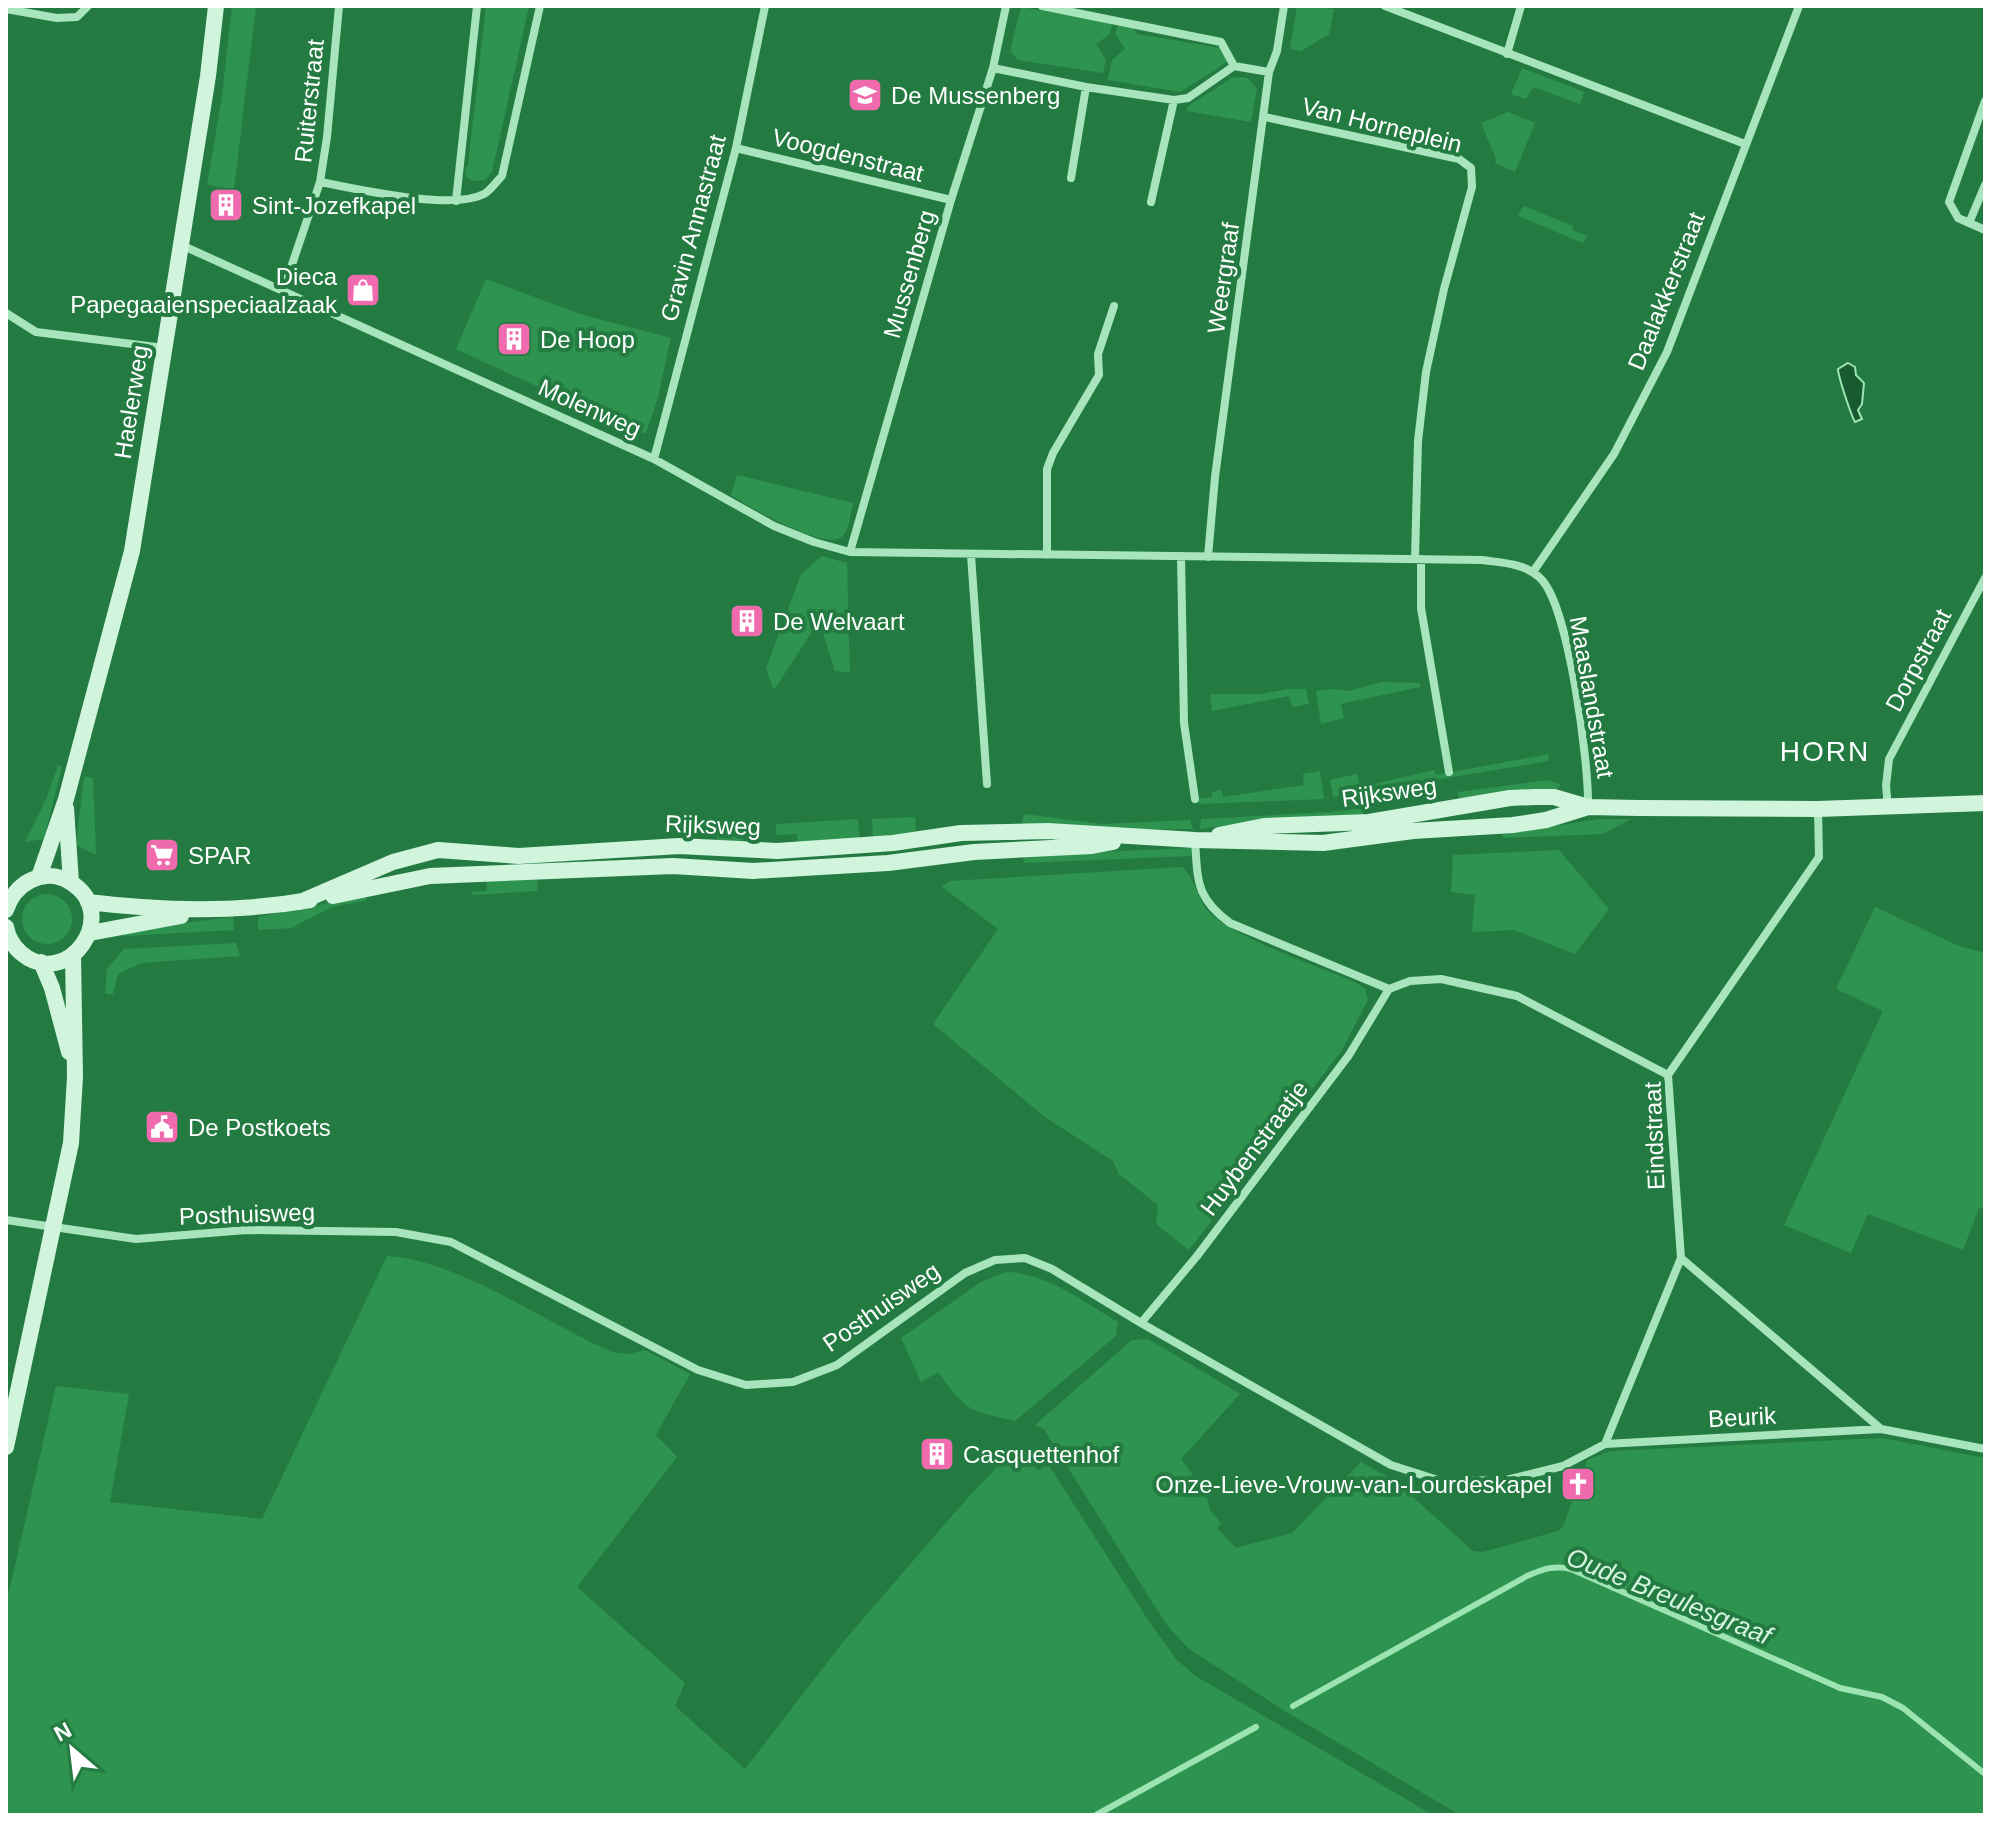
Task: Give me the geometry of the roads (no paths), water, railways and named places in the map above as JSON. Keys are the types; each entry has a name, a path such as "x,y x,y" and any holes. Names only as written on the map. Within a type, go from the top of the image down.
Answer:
{"main road":[{"name":"Haelerweg","path":"39,877 66,799 132,551 208,76 216,6"},
{"name":"Rijksweg","path":"1195,840 1264,826 1369,822 1510,798 1554,797 1588,807 1818,809 1985,803"},
{"name":"Haelerweg","path":"66,799 71,882"},
{"name":"Rijksweg","path":"300,902 393,862 438,850 505,856 679,846 777,851 893,843 961,833 1048,831 1274,844 1360,840 1413,831 1513,825 1546,820 1588,807"},
{"name":"Rijksweg","path":"88,902 214,910 270,907 430,876 673,866 766,871 888,863 974,852 1092,846 1134,837"},
{"path":"6,930 15,947 27,957 41,962 58,962 73,955 83,945 90,933 92,917 88,902 71,882 56,877 39,877 22,885 7,903"},
{"name":"Rijksweg","path":"90,933 214,910"},
{"path":"6,1447 71,1143 75,1077 73,955"},
{"path":"41,962 52,988 75,1077"}],"street":[{"path":"6,9 57,18 77,17 88,6"},
{"name":"Ruiterstraat","path":"283,291 320,182 339,6"},
{"path":"456,201 477,6"},
{"path":"320,182 456,201 485,194 502,176 540,6"},
{"name":"Gravin Annastraat","path":"654,459 736,148 765,6"},
{"name":"Mussenberg","path":"850,552 951,200 993,68 1006,6"},
{"path":"1042,6 1221,42 1234,66"},
{"name":"Weergraaf","path":"1208,557 1215,477 1269,72 1277,51 1284,6"},
{"path":"1385,6 1745,144"},
{"path":"1507,54 1521,6"},
{"name":"Daalakkerstraat","path":"1533,572 1614,454 1667,352 1799,6"},
{"path":"993,68 1086,87 1174,100 1188,98 1234,66 1269,72"},
{"path":"1071,178 1086,87"},
{"path":"1151,202 1174,100"},
{"path":"1985,101 1949,202 1958,218 1985,230"},
{"name":"Van Horneplein","path":"1265,117 1459,159 1471,168 1472,187 1444,289 1426,372 1418,441 1418,559"},
{"name":"Voogdenstraat","path":"736,148 951,200"},
{"path":"1969,223 1985,185"},
{"name":"Molenweg","path":"179,244 654,459 774,526 850,552"},
{"path":"1047,555 1047,469 1053,453 1099,375 1098,354 1114,306"},
{"path":"8,318 36,332 164,348"},
{"path":"850,552 1482,560 1518,565 1533,572"},
{"path":"971,555 987,784"},
{"path":"1181,556 1181,672 1185,690 1184,723 1195,799"},
{"path":"1418,559 1421,608 1449,772"},
{"name":"Maaslandstraat","path":"1533,572 1543,579 1550,591 1565,636 1588,781 1588,807"},
{"name":"Dorpstraat","path":"1888,808 1886,786 1889,759 1985,578"},
{"name":"Eindstraat","path":"1605,1444 1681,1258 1668,1075 1819,857 1818,809"},
{"path":"1195,840 1196,872 1210,908 1230,923 1389,989 1410,981 1441,979 1517,996 1668,1075"},
{"name":"Huybenstraatje","path":"1141,1323 1197,1256 1349,1055 1389,989"},
{"name":"Posthuisweg","path":"6,1220 136,1239 246,1230 396,1232 451,1242 698,1370 746,1385 793,1382 837,1365 965,1273 995,1260 1025,1258 1039,1263 1391,1465 1441,1481 1506,1480 1563,1466 1605,1444"},
{"name":"Beurik","path":"1681,1258 1881,1429"},
{"name":"Beurik","path":"1605,1444 1881,1429 1985,1449"}],"waterway":[{"name":"Oude Breulesgraaf","path":"1293,1706 1527,1576 1559,1567 1571,1569 1840,1688 1882,1697 1903,1708 1985,1774"},
{"name":"Oude Breulesgraaf","path":"1096,1815 1256,1727"}],"place":[{"name":"De Mussenberg","path":"865,95"},
{"name":"Sint-Jozefkapel","path":"226,205"},
{"name":"Dieca Papegaaienspeciaalzaak","path":"363,290"},
{"name":"De Hoop","path":"514,339"},
{"name":"De Welvaart","path":"747,621"},
{"name":"SPAR","path":"162,855"},
{"name":"De Postkoets","path":"162,1127"},
{"name":"Casquettenhof","path":"937,1454"},
{"name":"Onze-Lieve-Vrouw-van-Lourdeskapel","path":"1578,1484"}],"district":[{"name":"HORN","path":"1825,751"}]}
